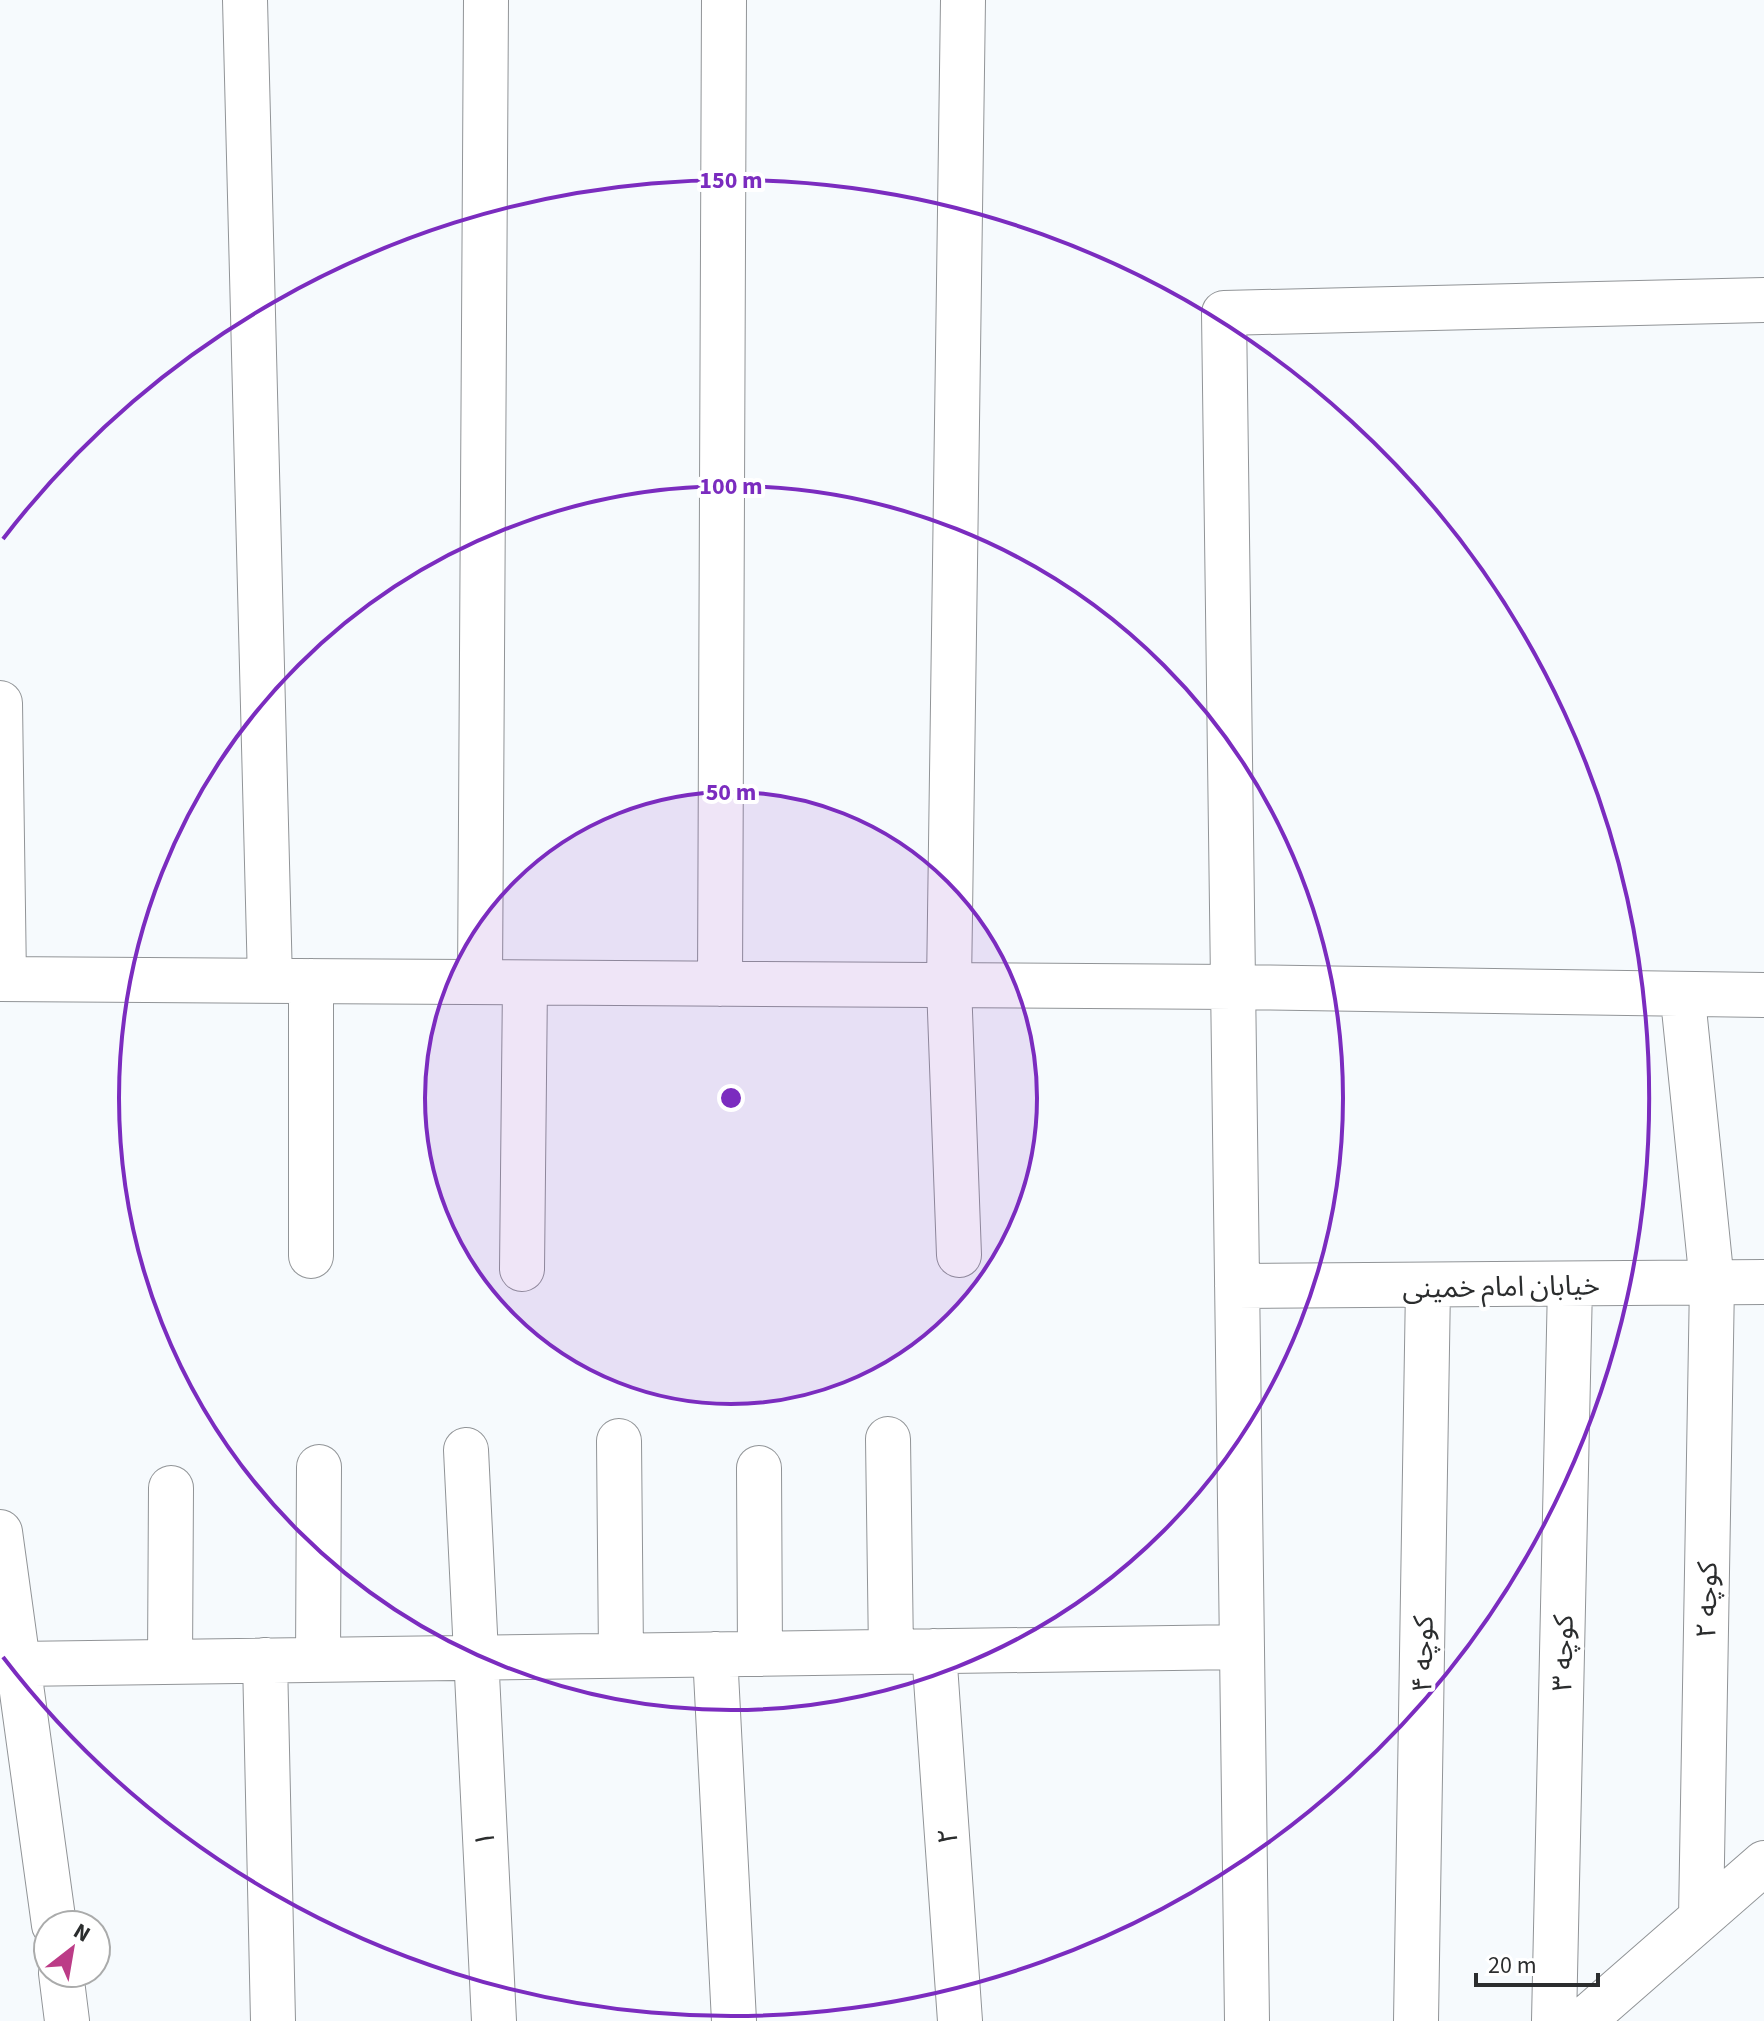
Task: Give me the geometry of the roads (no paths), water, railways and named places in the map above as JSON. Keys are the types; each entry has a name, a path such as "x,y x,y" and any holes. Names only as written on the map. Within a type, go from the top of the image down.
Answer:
{"street":[{"path":"245,0 290,981 311,1256"},
{"path":"480,982 486,0"},
{"path":"720,984 724,0"},
{"path":"959,1255 949,985 963,0"},
{"path":"1247,2021 1224,313 1764,300"},
{"path":"0,703 2,979 1233,987 1764,995"},
{"path":"522,1269 525,983"},
{"name":"کوچه ۲","path":"1684,1009 1712,1283 1701,1918"},
{"name":"خیابان امام خمینی","path":"1237,1286 1428,1287 1764,1282"},
{"name":"کوچه ۳","path":"1554,2021 1570,1285"},
{"name":"کوچه ۴","path":"1416,2021 1428,1287"},
{"path":"888,1439 891,1652"},
{"path":"619,1441 621,1655"},
{"name":"۱","path":"466,1450 494,2021"},
{"path":"318,1660 319,1467"},
{"path":"759,1468 760,1654"},
{"path":"170,1662 171,1488"},
{"path":"0,1532 52,1909"},
{"path":"16,1664 1242,1647"},
{"name":"۲","path":"934,1651 960,2021"},
{"path":"715,1654 734,2021"},
{"path":"265,1660 273,2021"},
{"path":"1583,2021 1764,1863"},
{"path":"63,1989 67,2021"}]}
